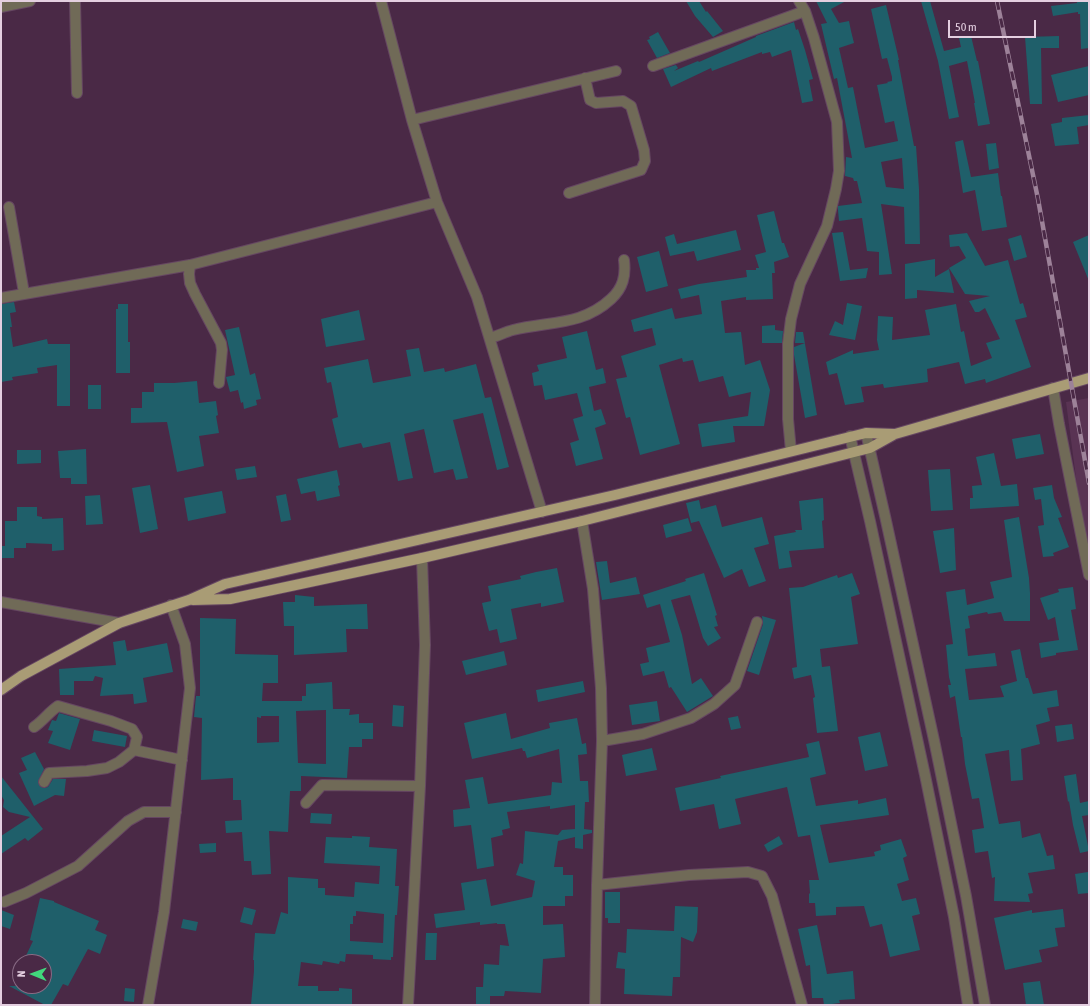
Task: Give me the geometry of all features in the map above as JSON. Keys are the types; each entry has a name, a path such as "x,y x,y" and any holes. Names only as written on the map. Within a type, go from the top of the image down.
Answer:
{"main road":[{"path":"189,600 230,599 422,558 582,521 870,448 895,434 1089,378"},
{"path":"1,690 20,676 119,623 189,600 225,584 542,512 866,432 895,434"},
{"path":"654,485 658,502"},
{"path":"532,514 536,531"}],"street":[{"path":"1,7 28,1"},
{"path":"75,1 77,94"},
{"path":"381,1 412,120 437,202 477,298 542,512"},
{"path":"791,451 788,419 788,343 790,319 800,284 826,226 836,189 839,171 837,122 814,38 805,11 799,1"},
{"path":"653,66 805,11"},
{"path":"412,120 616,70"},
{"path":"569,192 641,170 645,161 644,150 631,106 623,101 596,104 590,100 585,78"},
{"path":"1,298 190,265 437,202"},
{"path":"8,207 24,294"},
{"path":"490,338 513,330 582,318 594,312 604,305 619,290 624,279 624,260"},
{"path":"190,265 190,283 221,343 222,350 219,383"},
{"path":"1053,388 1089,575"},
{"path":"866,432 934,740 966,896 985,1005"},
{"path":"850,436 925,775 954,917 967,1000 983,992"},
{"path":"582,521 593,589 601,688 602,741 595,1005"},
{"path":"408,1005 420,786 425,645 422,558"},
{"path":"1,602 119,623"},
{"path":"148,1005 164,912 190,688 185,644 171,605"},
{"path":"602,741 643,734 691,718 714,704 735,685 757,622"},
{"path":"34,727 42,722 50,711 58,706 111,721 132,729 137,737 134,750 119,762 107,768 87,771 49,773 44,782"},
{"path":"134,750 182,760"},
{"path":"306,803 322,785 420,786"},
{"path":"4,902 26,893 78,866 128,821 144,812 176,812"},
{"path":"597,885 696,874 748,872 762,876 772,896 802,1005"}],"shaded area":[{"path":"1089,398 1089,576 1066,402"}],"building":[{"path":"686,1 699,1 706,12 707,11 723,31 713,37 695,16"},
{"path":"816,1 846,1 831,9 839,23 849,21 854,43 839,48 848,88 853,87 865,148 898,141 894,121 885,123 877,85 892,81 892,77 887,58 882,59 871,9 886,5 899,60 914,146 916,146 919,189 920,244 905,244 904,207 881,204 892,274 879,275 879,252 867,251 862,218 839,221 838,206 862,203 857,181 854,181 853,178 845,176 846,157 852,158 837,78 834,79 821,24 827,23","holes":["902,158 904,189 886,187 881,162"]},
{"path":"921,1 930,1 944,51 961,47 959,38 971,36 978,61 990,124 978,126 967,61 949,66 959,117 949,119 938,61"},
{"path":"1077,1 1089,1 1089,48 1081,49 1080,14 1078,14 1078,12 1053,16 1051,6 1077,3"},
{"path":"794,22 805,50 813,79 809,80 813,101 802,103 791,50 772,57 770,52 762,54 762,52 712,71 711,68 671,87 663,69 676,65 678,68 674,71 698,61 699,62 756,36"},
{"path":"658,32 670,53 657,58 647,40 650,39 649,37"},
{"path":"1059,36 1059,48 1041,48 1042,104 1030,104 1025,37"},
{"path":"1089,66 1089,95 1058,102 1051,75"},
{"path":"1089,115 1089,125 1077,127 1079,144 1055,146 1051,124 1062,122 1062,118"},
{"path":"963,140 971,177 998,173 1007,227 982,231 975,190 963,193 955,142"},
{"path":"996,143 999,168 989,170 986,144"},
{"path":"774,211 782,243 784,243 789,257 774,262 775,273 772,273 773,299 746,300 746,297 721,301 725,333 741,332 745,365 760,360 770,390 764,426 733,426 735,442 702,447 698,424 748,416 751,392 729,397 723,376 699,382 693,360 683,362 682,358 659,365 680,444 640,455 630,417 626,418 616,379 627,377 621,356 656,345 652,328 634,332 631,320 672,308 675,319 702,314 699,295 681,299 678,289 699,284 747,277 746,270 756,270 756,268 759,268 755,255 766,252 757,215"},
{"path":"736,230 741,250 697,261 694,251 670,256 665,237 674,234 677,244"},
{"path":"843,232 850,270 868,268 866,278 840,281 832,233"},
{"path":"967,233 985,266 1008,260 1020,304 1023,303 1027,317 1015,320 1031,367 986,383 985,379 965,384 959,362 927,369 928,382 884,388 883,384 861,387 864,402 845,405 837,373 829,375 826,362 853,350 853,354 879,350 877,340 878,316 893,317 892,340 930,335 925,310 956,304 961,332 964,331 971,366 992,358 986,343 1000,339 985,308 979,312 975,312 969,301 990,296 965,294 949,268 966,258 959,246 950,247 949,235"},
{"path":"1021,235 1027,257 1014,261 1008,239"},
{"path":"1089,235 1089,281 1073,242"},
{"path":"659,251 668,286 646,292 637,257"},
{"path":"935,259 935,277 949,269 954,293 917,290 917,298 905,299 905,264"},
{"path":"14,302 16,312 10,313 12,327 10,327 13,347 47,339 48,344 70,344 70,406 57,406 57,365 37,368 38,373 12,377 13,380 1,382 1,304"},
{"path":"847,303 862,306 855,340 829,335 835,321 843,325"},
{"path":"118,304 128,304 130,373 116,373 116,309 118,309"},
{"path":"359,310 365,340 326,347 321,319"},
{"path":"775,325 775,330 783,331 782,343 762,343 762,326"},
{"path":"239,327 250,375 255,373 261,399 256,400 257,405 244,409 238,390 230,392 226,377 235,375 225,330"},
{"path":"587,331 596,370 603,368 606,383 589,387 594,411 601,409 606,424 595,428 603,459 576,466 570,443 579,440 573,419 583,416 577,393 545,400 542,385 534,386 532,373 539,371 537,365 567,358 562,337"},
{"path":"796,332 803,332 805,343 795,343"},
{"path":"805,343 817,415 805,418 794,355 794,347"},
{"path":"419,348 424,372 444,368 445,372 476,364 485,398 491,397 509,467 497,470 483,413 453,420 468,478 456,480 453,469 434,473 424,429 404,434 413,478 398,481 390,442 363,448 361,443 339,448 332,419 338,417 331,382 327,383 324,368 368,359 373,383 411,376 406,350"},
{"path":"197,381 199,403 216,401 218,415 216,416 219,433 199,436 204,466 177,472 167,422 131,423 131,408 142,408 142,392 154,392 154,383"},
{"path":"88,385 101,385 101,409 88,409"},
{"path":"1040,434 1044,454 1016,459 1012,439"},
{"path":"86,449 87,484 71,484 71,478 60,478 58,451"},
{"path":"17,450 41,450 41,463 17,464"},
{"path":"994,453 1001,486 1017,484 1019,506 970,509 970,498 973,498 972,486 982,485 976,457"},
{"path":"255,466 257,477 237,480 235,469"},
{"path":"950,469 953,510 931,511 928,470"},
{"path":"337,470 340,485 338,486 340,496 317,501 315,491 301,494 297,479"},
{"path":"150,485 158,529 140,533 132,488"},
{"path":"1052,485 1054,498 1062,517 1058,518 1069,547 1053,553 1054,556 1043,557 1038,526 1044,525 1041,499 1035,500 1033,488"},
{"path":"222,491 226,513 188,521 184,498"},
{"path":"286,494 291,520 281,522 276,496"},
{"path":"100,495 103,524 86,525 85,496"},
{"path":"823,498 824,520 822,521 824,548 789,551 792,567 779,569 774,536 796,532 795,530 802,530 799,501"},
{"path":"699,500 701,509 716,505 722,527 762,517 769,544 754,548 766,581 749,587 742,569 724,578 699,521 691,523 686,503"},
{"path":"17,507 37,507 37,516 42,517 42,519 63,518 64,550 52,551 52,544 26,543 26,548 14,548 14,558 1,558 1,546 5,546 5,521 17,521"},
{"path":"1019,517 1029,578 1030,621 1004,621 1001,612 988,614 987,612 968,616 970,628 965,629 968,656 995,653 997,666 965,669 969,700 1004,697 1000,686 1017,681 1011,651 1020,649 1026,678 1028,678 1033,694 1057,690 1059,706 1047,708 1050,721 1036,725 1040,744 1021,749 1023,780 1011,781 1009,750 985,754 999,824 1020,821 1022,838 1040,833 1047,856 1053,855 1055,869 1028,873 1033,893 1028,894 1030,902 994,901 995,877 992,878 988,851 975,853 972,830 984,828 979,798 972,799 965,764 955,696 950,698 948,685 951,685 946,645 953,644 946,592 965,589 967,605 994,598 990,582 1012,577 1004,520"},
{"path":"688,518 692,531 666,538 663,525"},
{"path":"954,528 956,570 940,573 933,531"},
{"path":"607,561 610,583 636,577 640,594 602,600 596,562"},
{"path":"557,568 564,602 541,607 541,603 511,609 517,639 500,643 497,629 489,631 482,603 491,601 488,586 521,579 520,576"},
{"path":"704,573 717,615 715,616 718,626 714,627 721,638 708,646 703,638 690,595 671,600 682,635 692,684 701,678 713,696 687,712 671,687 669,688 664,671 643,676 640,664 649,662 646,648 670,642 660,604 647,608 643,595 686,581 685,579"},
{"path":"852,573 860,594 851,597 858,644 820,649 822,667 830,666 838,731 817,733 813,698 815,697 811,675 794,679 792,668 797,667 789,588 803,587 837,575 838,578"},
{"path":"1073,587 1076,609 1071,610 1078,650 1056,653 1056,655 1041,658 1039,643 1059,640 1055,617 1048,620 1040,598 1059,592 1058,589"},
{"path":"295,595 314,597 314,606 367,604 368,629 346,629 347,652 294,655 294,626 284,626 283,602 295,602"},
{"path":"762,616 776,620 759,675 747,671 763,624"},
{"path":"200,618 236,619 235,654 278,655 278,683 263,683 262,701 302,701 302,696 306,696 306,684 332,682 333,709 350,709 349,715 359,714 359,723 373,723 373,739 362,739 362,747 349,747 347,778 301,776 301,791 290,791 288,832 269,831 271,874 252,875 251,861 244,861 242,832 226,833 225,821 242,820 241,800 233,800 233,778 201,780 202,718 194,717 196,696 200,696","holes":["326,710 326,764 298,763 296,711","261,716 279,716 279,742 257,743 257,717 261,718"]},
{"path":"125,640 127,651 167,643 173,672 143,678 147,702 134,704 133,694 100,696 103,678 95,676 93,681 74,681 74,695 60,695 59,669 116,665 113,642"},
{"path":"504,651 507,665 466,675 462,661"},
{"path":"583,681 585,692 538,702 536,690"},
{"path":"657,701 660,721 632,725 629,705"},
{"path":"393,705 404,706 403,727 392,726"},
{"path":"59,713 80,719 70,750 48,743 53,731 48,730 52,720 56,721"},
{"path":"506,713 511,739 550,728 549,723 577,718 582,744 586,743 587,754 578,755 580,781 588,781 589,802 585,802 584,829 592,830 592,833 583,835 583,849 575,848 575,837 558,841 554,867 563,867 563,875 573,875 573,896 565,896 565,906 543,906 543,925 563,924 565,957 543,959 541,993 505,991 504,996 490,996 490,1005 476,1005 476,987 483,987 484,964 499,965 500,945 509,946 505,924 497,923 480,925 480,922 436,928 434,914 465,910 461,883 486,879 491,906 532,897 535,881 516,875 520,863 523,864 525,831 558,835 562,830 575,829 575,805 550,809 550,806 507,812 510,828 502,830 503,835 491,838 494,866 477,869 471,825 454,827 453,810 470,808 465,780 483,777 488,804 551,795 552,782 562,783 559,749 527,758 525,751 523,751 522,748 472,759 464,723"},
{"path":"738,716 741,728 731,730 728,718"},
{"path":"1072,724 1074,739 1057,742 1055,726"},
{"path":"94,730 127,736 125,747 92,741"},
{"path":"880,732 888,766 865,771 858,737"},
{"path":"819,741 826,774 810,778 816,806 858,800 858,804 886,798 889,815 820,825 829,863 875,856 874,852 881,850 880,845 901,839 907,856 903,858 909,880 897,884 902,901 916,898 920,914 912,916 920,950 890,957 882,924 870,927 864,906 836,907 836,915 816,916 815,903 809,903 809,880 819,880 810,835 798,837 787,787 735,799 741,824 719,829 714,804 680,811 675,788 721,778 720,776 809,757 806,744"},
{"path":"652,748 657,770 626,776 622,755"},
{"path":"35,752 44,769 38,782 41,787 48,787 53,779 66,779 64,796 55,795 34,806 19,773 27,770 21,758"},
{"path":"1076,774 1080,803 1089,801 1089,815 1082,816 1089,851 1080,853 1069,801 1068,802 1064,776"},
{"path":"1,776 43,829 28,841 25,838 1,854 1,836 30,817 9,812 3,807 4,800 1,795"},
{"path":"311,813 332,814 331,824 310,823"},
{"path":"352,836 370,837 369,847 397,849 395,886 399,886 397,915 395,915 393,957 391,957 391,960 373,959 373,955 346,954 345,962 340,961 339,964 323,961 322,965 301,962 298,986 318,986 318,991 339,991 339,988 352,989 352,1005 251,1005 255,933 275,934 281,912 288,914 288,877 318,879 318,888 325,888 325,895 354,897 355,882 379,884 380,866 324,863 326,837 352,838","holes":["356,911 384,914 383,943 350,941 350,924 353,924 353,916 356,916"]},
{"path":"779,836 783,844 768,852 764,845"},
{"path":"216,843 216,852 200,853 199,844"},
{"path":"1088,872 1089,893 1078,894 1075,874"},
{"path":"605,892 620,892 620,923 608,923 608,918 605,918"},
{"path":"40,898 54,901 99,921 95,930 107,935 100,954 88,949 68,986 63,984 51,1005 45,1005 24,994 52,994 52,954 27,954 33,941 30,940"},
{"path":"675,906 698,907 697,932 693,942 681,937 680,977 673,977 672,996 624,994 625,969 616,968 618,952 626,953 627,929 674,931"},
{"path":"244,907 256,910 252,925 240,922"},
{"path":"1063,909 1065,927 1055,928 1058,946 1039,950 1042,962 1005,970 994,918 1032,910 1032,913"},
{"path":"1,910 14,915 10,929 1,926"},
{"path":"183,919 198,922 196,931 181,928"},
{"path":"817,925 827,974 853,971 855,999 839,1000 840,1003 824,1005 823,998 812,998 810,965 806,966 798,929"},
{"path":"426,933 437,933 436,960 425,960"},
{"path":"1040,981 1044,1005 1026,1005 1023,983"},
{"path":"125,988 135,989 134,1002 124,1001"}],"railway":[{"path":"997,1 1038,199 1089,483"}]}
